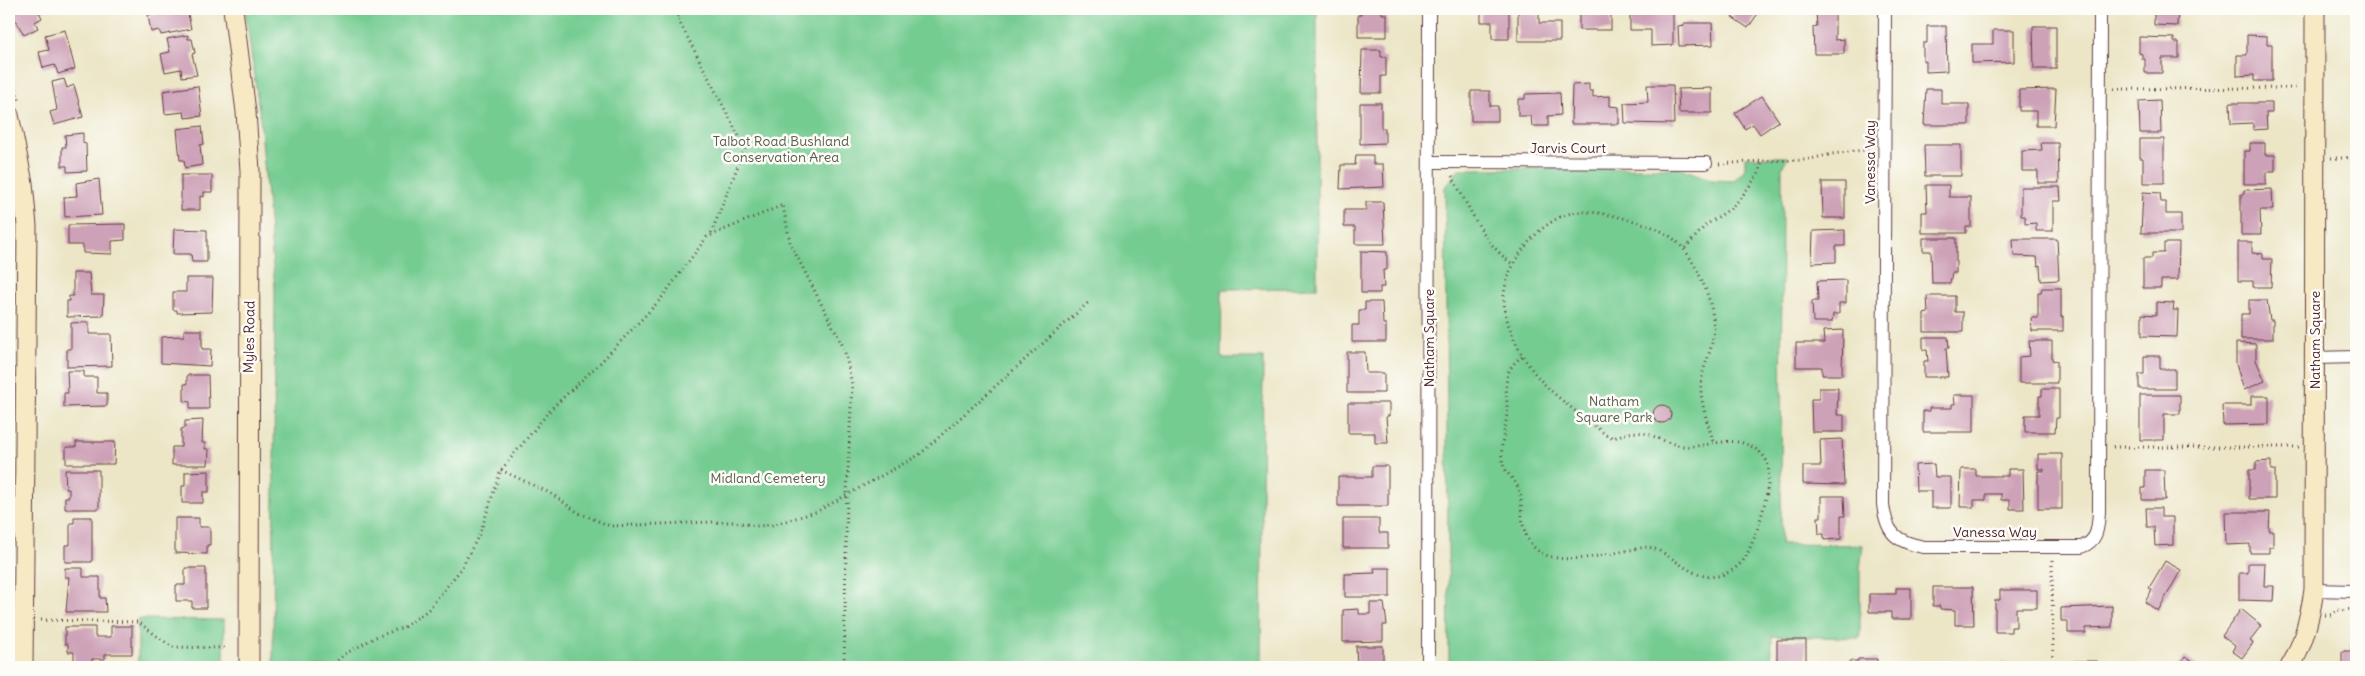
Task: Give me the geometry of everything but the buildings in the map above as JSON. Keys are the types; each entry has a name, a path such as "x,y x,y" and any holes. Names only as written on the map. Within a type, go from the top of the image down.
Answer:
{"street":[{"name":"Myles Road","path":"233,9 246,112 250,171 249,667"},
{"name":"Natham Square","path":"1428,667 1429,9"},
{"name":"Vanessa Way","path":"1885,9 1883,504 1885,522 1895,536 1907,544 1924,547 2081,547 2090,544 2096,537 2099,511 2100,446 2100,9"},
{"name":"Natham Square","path":"2290,667 2310,616 2314,590 2315,9"},
{"path":"15,111 27,226 16,504 23,667"},
{"name":"Jarvis Court","path":"1430,162 1706,163"},
{"path":"2315,358 2356,358"},
{"path":"2314,590 2356,591"}],"path":[{"path":"330,667 346,654 376,637 404,627 428,610 461,569 480,533 501,470 552,408 601,362 660,300 710,236 745,148 677,17 686,9"},
{"path":"9,65 15,111"},
{"path":"2100,89 2303,88"},
{"path":"1706,163 1726,164 1806,160 1832,154 1885,148"},
{"path":"2315,158 2356,158"},
{"path":"1685,248 1706,225 1730,209 1740,199 1759,173 1762,161"},
{"path":"1452,176 1491,242 1503,258 1514,265"},
{"path":"710,236 783,205 790,242 844,348 852,384 847,494 844,667"},
{"path":"1522,356 1512,365 1507,378 1507,416 1501,445 1505,469 1517,484 1520,493 1521,522 1524,531 1536,549 1544,554 1590,559 1648,547 1657,549 1694,574 1716,576 1736,568 1744,559 1750,547 1764,502 1768,482 1767,462 1763,455 1748,445 1713,442 1684,446 1639,432 1624,434 1614,438 1606,435 1541,381 1522,356 1509,322 1504,301 1508,277 1514,265 1535,234 1559,217 1578,212 1609,215 1640,222 1667,233 1685,248 1702,280 1711,308 1713,337 1701,386 1713,442"},
{"path":"501,470 552,494 577,512 610,526 712,522 735,522 756,526 772,525 816,512 920,455 1089,302"},
{"path":"2100,446 2302,447"},
{"path":"2052,546 2053,667"},
{"path":"2325,615 2331,615 2337,610 2356,610"},
{"path":"39,620 138,622 172,647 226,648"}],"green space":[{"path":"245,9 1317,9 1317,288 1222,289 1221,358 1263,358 1261,667 273,667 275,289 260,117"},
{"name":"Natham Square Park","path":"1745,157 1788,157 1782,167 1781,544 1863,545 1860,569 1860,638 1772,636 1771,667 1449,667 1445,187 1459,169 1680,168 1712,180 1733,181 1745,170"},
{"path":"138,619 224,620 224,667 138,667"}],"park label":[{"name":"Talbot Road Bushland Conservation Area","path":"781,150"},
{"name":"Midland Cemetery","path":"768,478"}]}
